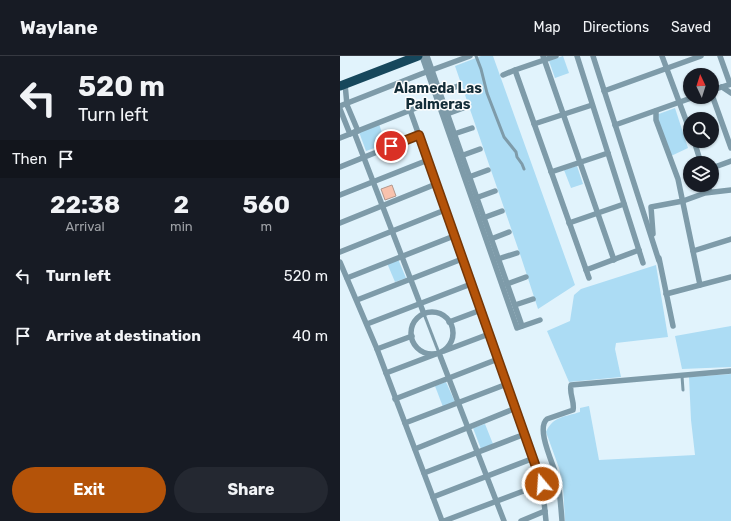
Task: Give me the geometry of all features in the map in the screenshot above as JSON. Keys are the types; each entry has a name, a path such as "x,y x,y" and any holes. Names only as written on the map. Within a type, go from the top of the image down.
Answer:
{"highway":[{"path":"342,85 417,56"}],"street":[{"path":"422,56 440,92 454,134 459,157 469,177 474,199 484,218 515,305 520,327"},
{"path":"427,56 429,71 520,327"},
{"path":"354,132 340,107 470,56"},
{"path":"503,74 544,58 556,56"},
{"path":"577,56 643,263"},
{"path":"595,56 604,91 659,261"},
{"path":"662,56 684,112"},
{"path":"604,91 701,56"},
{"path":"719,88 730,84 720,56"},
{"path":"544,58 614,260"},
{"path":"514,70 589,278"},
{"path":"342,85 354,132 424,314"},
{"path":"440,92 458,86"},
{"path":"722,87 731,93"},
{"path":"615,125 683,101"},
{"path":"715,104 731,148"},
{"path":"534,124 592,105"},
{"path":"340,138 421,106"},
{"path":"447,114 466,107"},
{"path":"410,110 534,458 542,484 546,521"},
{"path":"656,111 656,120 678,179 700,285"},
{"path":"454,134 472,128"},
{"path":"340,167 419,135"},
{"path":"459,157 480,149"},
{"path":"551,172 608,153"},
{"path":"340,195 428,160"},
{"path":"719,165 731,161"},
{"path":"469,177 488,170"},
{"path":"340,222 436,184"},
{"path":"719,191 731,190"},
{"path":"474,199 495,191"},
{"path":"673,326 653,232 650,207 683,201 710,192"},
{"path":"569,223 624,204"},
{"path":"340,252 445,210"},
{"path":"484,218 502,211"},
{"path":"491,239 509,232"},
{"path":"347,278 454,236"},
{"path":"693,251 731,240"},
{"path":"586,270 639,250"},
{"path":"498,260 517,253"},
{"path":"357,300 462,259"},
{"path":"340,262 377,349 443,521 542,484"},
{"path":"507,284 526,277"},
{"path":"666,294 731,277"},
{"path":"367,324 472,284"},
{"path":"515,305 533,299"},
{"path":"449,322 480,310"},
{"path":"433,312 440,314 446,317 449,322 452,330 452,337 450,343 439,353 425,352 419,349 415,344 412,336 412,325 424,314 433,312"},
{"path":"520,327 540,320"},
{"path":"386,373 489,334"},
{"path":"377,349 412,336"},
{"path":"439,353 504,521"},
{"path":"395,399 498,359"},
{"path":"562,521 558,481 544,439 543,427 544,422 547,419 573,410 574,405 570,389 571,386 731,371"},
{"path":"405,423 507,384"},
{"path":"415,449 516,408"},
{"path":"424,473 525,434"},
{"path":"433,497 534,458"},
{"path":"521,521 545,511"}],"lane":[{"path":"476,56 487,93 504,137 516,152 517,157 524,169"},
{"path":"424,314 439,353"},
{"path":"682,376 683,390"}],"shaded area":[{"path":"481,56 493,56 575,285 538,309 455,66"},
{"path":"563,56 569,73 555,78 549,61"},
{"path":"675,108 683,133 683,148 688,148 671,156 656,115"},
{"path":"379,124 386,144 366,151 359,132"},
{"path":"577,166 583,184 571,188 564,170"},
{"path":"398,259 406,278 395,282 387,263"},
{"path":"656,265 668,337 616,343 615,349 621,377 569,382 547,331 570,321 574,295 581,289"},
{"path":"731,326 731,367 682,369 675,336"},
{"path":"731,374 731,521 565,521 563,486 559,468 546,432 552,423 560,418 580,412 580,408 589,406 599,460 695,455 691,420 689,377"},
{"path":"446,382 455,402 443,407 435,386"},
{"path":"485,424 493,444 481,449 473,428"}],"building":[{"path":"392,185 396,196 385,200 381,189"}],"district":[{"name":"Alameda Las Palmeras","path":"438,96"}],"route":[{"path":"391,146 419,135 542,484"}]}
